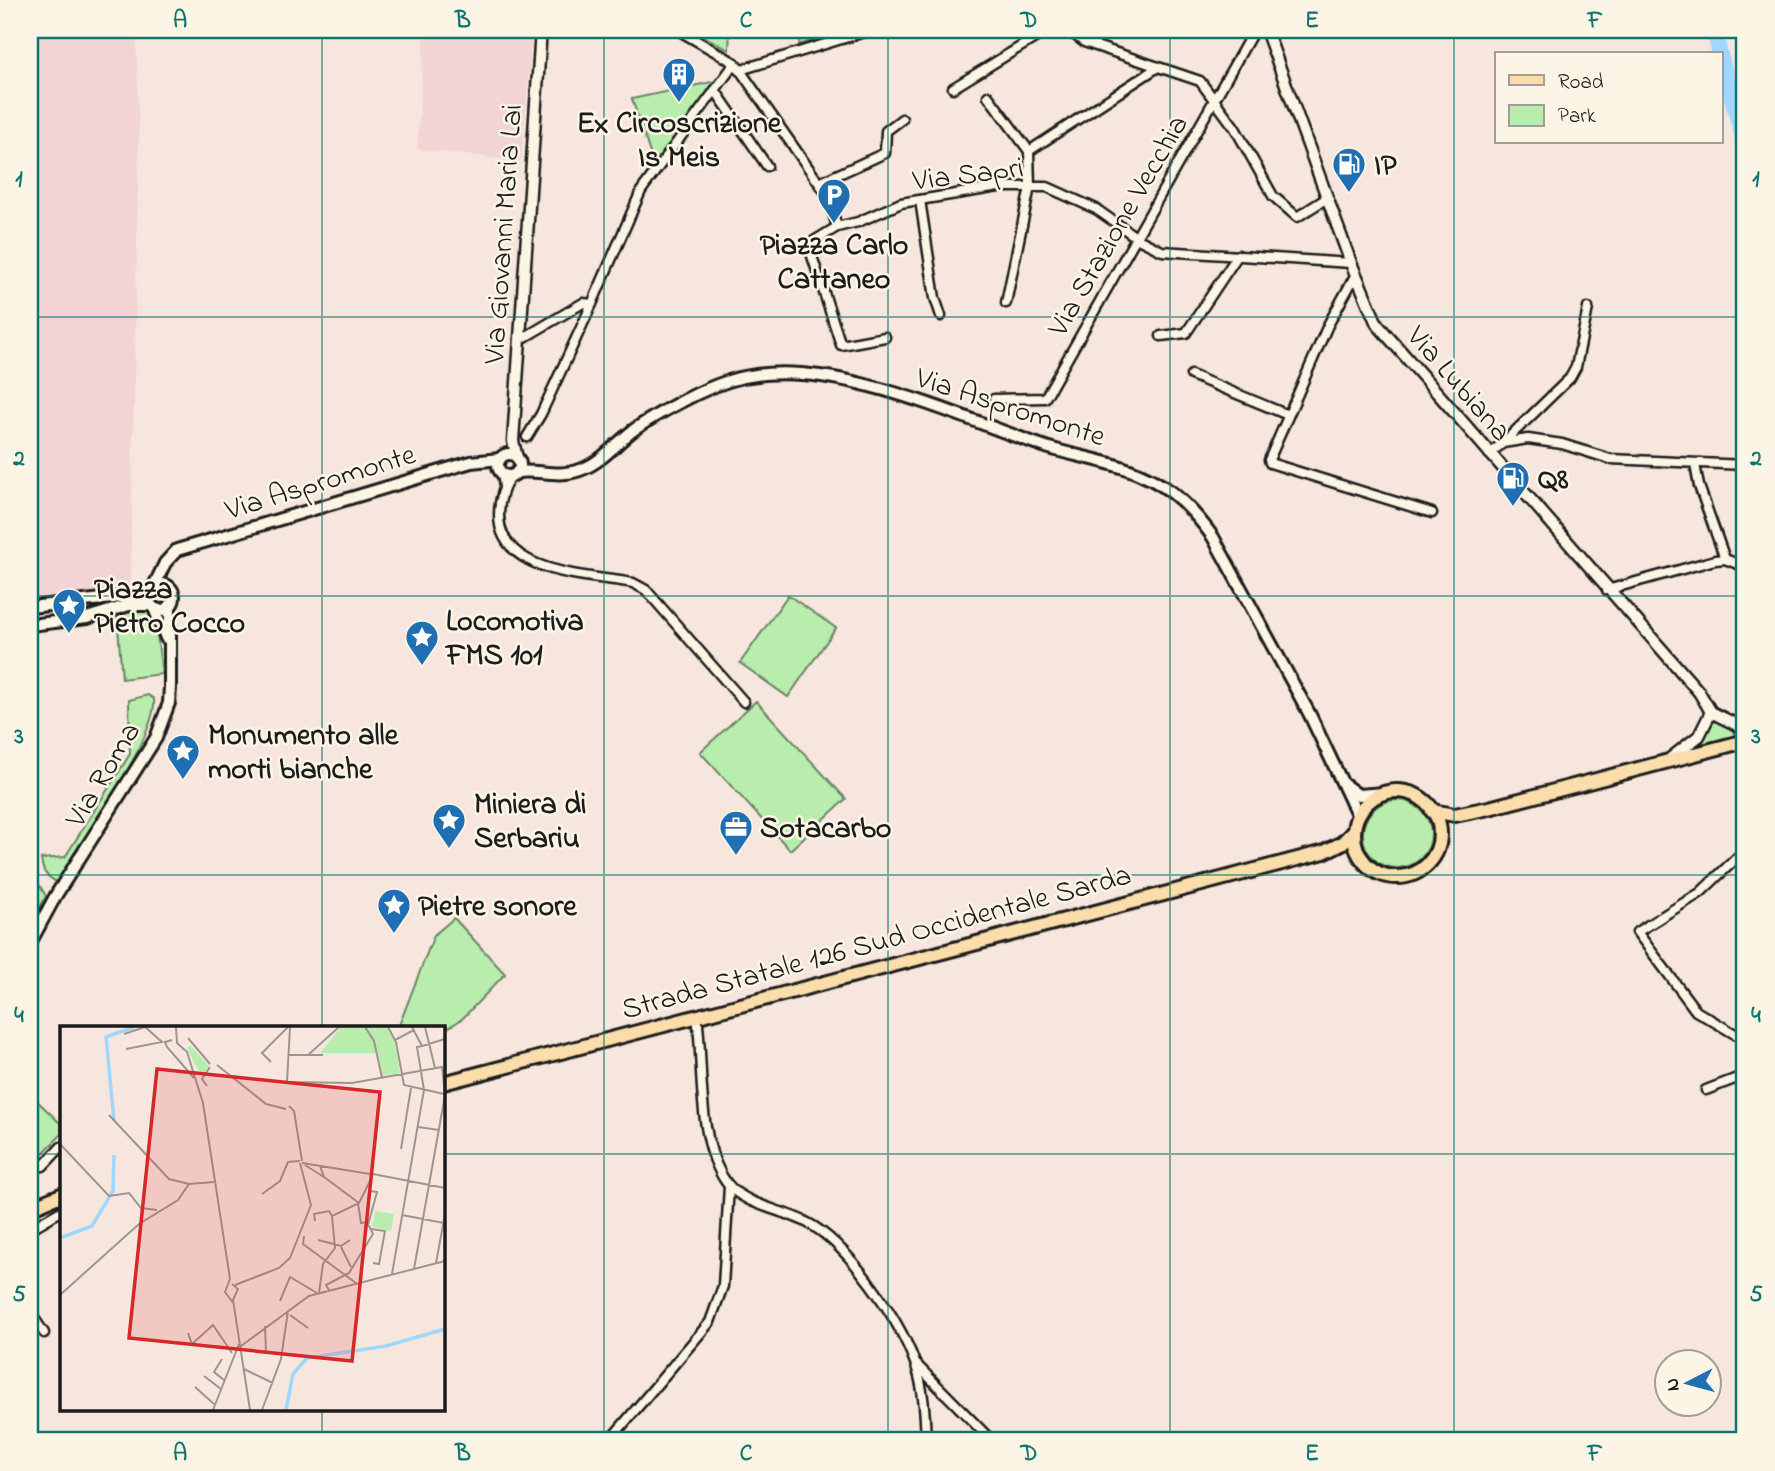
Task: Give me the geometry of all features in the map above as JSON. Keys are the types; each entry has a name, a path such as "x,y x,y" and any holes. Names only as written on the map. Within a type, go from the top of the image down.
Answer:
{"main road":[{"name":"Via Aspromonte","path":"171,557 177,550 471,461 559,475 579,471 590,466 637,428 716,387 742,377 781,372 864,384 1050,448 1142,475 1169,490 1195,513 1213,537 1309,713 1358,816"},
{"path":"30,625 96,616 152,598 162,584 169,588 171,557"},
{"path":"152,598 171,557"},
{"name":"Via Roma","path":"30,943 56,895 156,738 169,703 170,605 173,597 169,588"},
{"path":"30,607 152,598 164,609 170,605"},
{"name":"Via Roma","path":"152,598 171,658"},
{"path":"93,601 97,605 96,616"},
{"path":"1480,810 1458,818 1439,835 1431,860 1409,875 1383,874 1367,864 1359,853 1354,831 1358,816 1369,802 1385,793 1412,794 1432,811 1455,815 1745,741"},
{"name":"Via Aspromonte","path":"1337,775 1358,795 1385,793"},
{"path":"1432,811 1439,835"},
{"path":"1324,852 1342,843 1354,831"},
{"path":"1324,852 1359,853"},
{"name":"Strada Statale 126 Sud Occidentale Sarda","path":"444,1083 1324,852"},
{"path":"30,1208 60,1195"}],"street":[{"name":"Via Giovanni Maria Lai","path":"507,465 513,441 541,30"},
{"path":"678,30 737,67 828,196 837,226 814,241 811,253 841,345 885,337"},
{"path":"527,437 541,414 592,304 641,191 715,90 737,67 870,30"},
{"path":"953,88 1048,30"},
{"path":"1068,30 1084,42 1200,81 1215,98 1273,196 1297,218 1327,198"},
{"name":"Via Stazione Vecchia","path":"994,399 1045,398 1254,30"},
{"name":"Via Lubiana","path":"1266,30 1351,263 1377,324 1699,692 1711,712 1745,729"},
{"path":"1029,151 1158,67"},
{"path":"715,90 767,166"},
{"path":"988,96 1029,151 1030,187 1006,303"},
{"path":"819,183 885,153 886,131 902,119"},
{"name":"Via Sapri","path":"837,226 858,222 901,203 999,187 1047,187 1096,209 1162,251 1351,263"},
{"path":"919,200 935,298 941,316"},
{"path":"1161,336 1185,333 1238,255"},
{"path":"1356,274 1328,325 1269,460 1432,513"},
{"path":"520,340 583,303 592,304"},
{"path":"1489,454 1570,378 1576,367 1588,308"},
{"path":"1191,375 1288,415"},
{"path":"1503,443 1528,439 1562,444 1610,459 1745,465"},
{"path":"1695,464 1699,486 1724,559"},
{"path":"507,465 499,521 504,537 517,555 527,561 556,569 633,583 646,590 744,702"},
{"path":"1607,590 1724,559 1745,567"},
{"path":"1664,762 1689,747 1699,736 1711,712"},
{"path":"1703,752 1717,753 1745,747"},
{"path":"1745,850 1700,893 1637,932 1696,1011 1745,1040"},
{"path":"697,1016 704,1107 717,1163 729,1185 755,1202 807,1222 841,1248 856,1265 902,1336 915,1363 921,1386 926,1441"},
{"path":"1706,1090 1745,1075"},
{"path":"30,1168 43,1166 60,1148"},
{"path":"609,1441 710,1322 723,1286 729,1185"},
{"path":"30,1229 60,1212"},
{"path":"30,1312 44,1333"},
{"path":"915,1363 992,1441"}],"shaded area":[{"path":"30,30 136,30 139,135 130,591 30,603"},
{"path":"425,30 532,34 521,161 417,149"}],"green space":[{"path":"693,30 730,30 729,50"},
{"path":"801,30 842,30 799,45"},
{"path":"716,81 654,165 632,99"},
{"path":"788,595 836,628 788,697 740,663"},
{"path":"136,610 149,612 155,619 162,674 122,679 117,614"},
{"path":"148,695 154,699 152,716 144,738 115,791 57,882 45,873 41,859 65,857 130,754 129,700"},
{"path":"756,701 846,799 790,850 700,752"},
{"path":"1713,718 1734,731 1734,737 1699,745"},
{"path":"1404,800 1425,815 1431,827 1429,847 1421,858 1404,868 1390,868 1373,858 1365,847 1363,827 1373,810 1384,802"},
{"path":"30,833 35,878 46,896 30,926"},
{"path":"454,918 505,974 462,1019 444,1030 444,1026 399,1026 434,935"},
{"path":"30,1094 60,1123 60,1136 34,1162 30,1161"}],"waterway":[{"path":"1714,30 1720,52"},
{"path":"1722,62 1745,146"}],"place":[{"name":"Ex Circoscrizione Is Meis","path":"679,104"},
{"name":"IP","path":"1349,194"},
{"name":"Piazza Carlo Cattaneo","path":"834,225"},
{"name":"Q8","path":"1513,508"},
{"name":"Piazza Pietro Cocco","path":"69,635"},
{"name":"Locomotiva FMS 101","path":"422,667"},
{"name":"Monumento alle morti bianche","path":"183,781"},
{"name":"Miniera di Serbariu","path":"449,850"},
{"name":"Sotacarbo","path":"736,857"},
{"name":"Pietre sonore","path":"394,935"}]}
